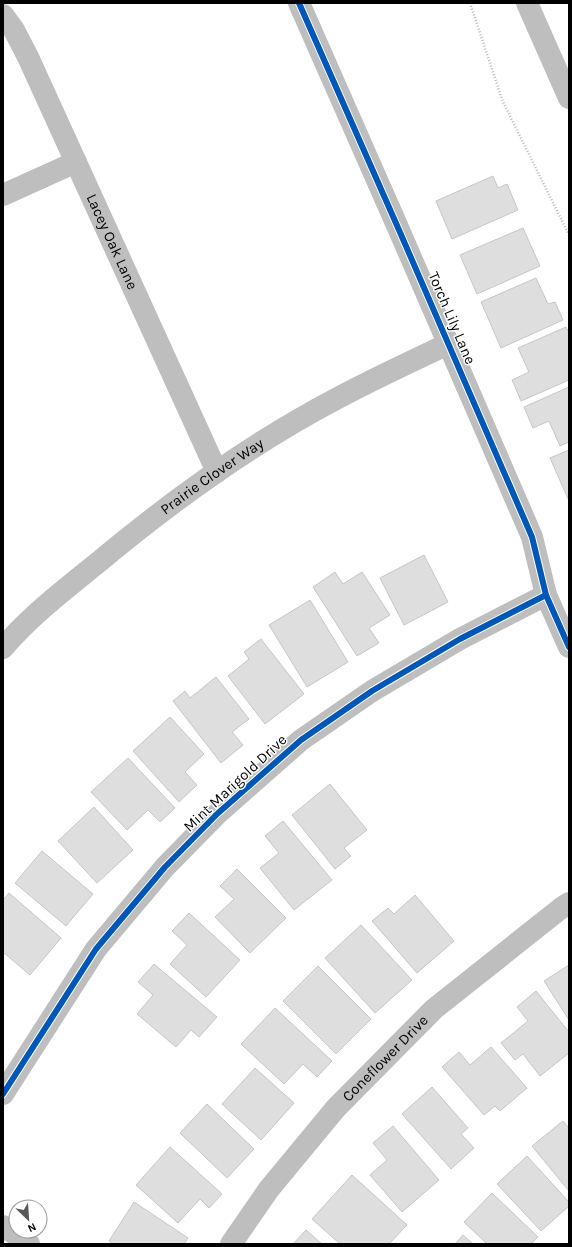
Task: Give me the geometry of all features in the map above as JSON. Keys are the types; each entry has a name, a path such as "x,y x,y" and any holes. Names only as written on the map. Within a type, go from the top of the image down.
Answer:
{"street":[{"name":"Torch Lily Lane","path":"299,3 532,537 546,596 569,647"},
{"path":"527,3 569,98"},
{"name":"Lacey Oak Lane","path":"3,15 14,30 24,50 217,472"},
{"path":"3,195 76,162"},
{"name":"Prairie Clover Way","path":"3,648 49,603 121,543 217,472 267,438 334,400 448,344"},
{"name":"Mint Marigold Drive","path":"3,1094 96,949 165,867 217,814 301,740 372,691 460,638 546,596"},
{"name":"Coneflower Drive","path":"231,1244 269,1190 336,1108 434,1009 569,903"},
{"path":"3,1226 29,1244"}],"path":[{"path":"470,3 504,102 569,235"}],"building":[{"path":"493,176 498,188 507,184 518,210 452,239 436,201"},
{"path":"523,228 540,266 477,294 460,255"},
{"path":"536,278 548,304 555,302 563,320 501,348 481,302"},
{"path":"566,327 569,333 569,380 521,401 512,380 529,372 518,348"},
{"path":"569,387 569,442 560,446 549,421 533,428 524,407"},
{"path":"569,450 569,501 550,458"},
{"path":"424,555 448,602 404,625 380,578"},
{"path":"335,572 343,584 362,572 390,615 369,628 379,643 357,656 313,587"},
{"path":"310,600 348,662 307,687 269,625"},
{"path":"261,639 304,694 265,724 228,676 249,659 244,652"},
{"path":"216,677 249,719 232,732 243,745 221,763 173,701 185,691 190,698"},
{"path":"170,717 204,754 185,772 197,785 179,802 133,751"},
{"path":"128,758 175,808 160,822 148,810 127,830 91,792"},
{"path":"330,784 367,830 344,848 351,856 335,869 292,815"},
{"path":"94,807 133,850 97,883 58,841"},
{"path":"283,821 332,880 294,910 260,868 279,853 265,836"},
{"path":"42,851 93,894 66,926 15,883"},
{"path":"237,869 286,918 250,953 215,917 234,899 220,886"},
{"path":"9,893 61,938 30,975 3,952 3,900"},
{"path":"415,895 454,941 417,973 372,921 388,908 394,914"},
{"path":"189,913 240,960 206,997 170,964 187,945 172,931"},
{"path":"361,925 412,980 375,1013 325,958"},
{"path":"154,964 217,1017 199,1037 191,1030 176,1047 137,1014 153,995 138,982"},
{"path":"569,965 569,1020 544,981"},
{"path":"318,966 371,1019 336,1054 283,1001"},
{"path":"536,991 569,1032 569,1053 540,1076 523,1054 515,1060 501,1043 528,1021 517,1007"},
{"path":"275,1008 332,1061 317,1077 303,1064 284,1084 241,1044"},
{"path":"491,1047 527,1088 500,1111 495,1106 484,1115 442,1067 459,1052 470,1065"},
{"path":"255,1068 294,1103 261,1140 222,1104"},
{"path":"432,1087 468,1128 461,1134 474,1148 451,1169 402,1114"},
{"path":"207,1104 254,1149 227,1178 180,1133"},
{"path":"563,1121 569,1128 569,1191 532,1146"},
{"path":"393,1126 439,1180 402,1212 370,1175 387,1160 373,1143"},
{"path":"170,1147 222,1194 209,1208 200,1199 178,1223 136,1185"},
{"path":"527,1156 569,1202 569,1206 541,1231 497,1184"},
{"path":"352,1175 407,1225 389,1244 340,1244 312,1219"},
{"path":"492,1193 538,1237 531,1244 487,1244 464,1222"},
{"path":"134,1202 188,1238 184,1244 113,1244 109,1241"},
{"path":"306,1230 322,1244 293,1244"},
{"path":"463,1235 473,1244 455,1244"}],"cycle path":[{"path":"299,3 532,537 546,595 569,647"},
{"path":"3,1094 96,949 165,867 217,814 301,740 372,691 460,639 546,595"}]}
